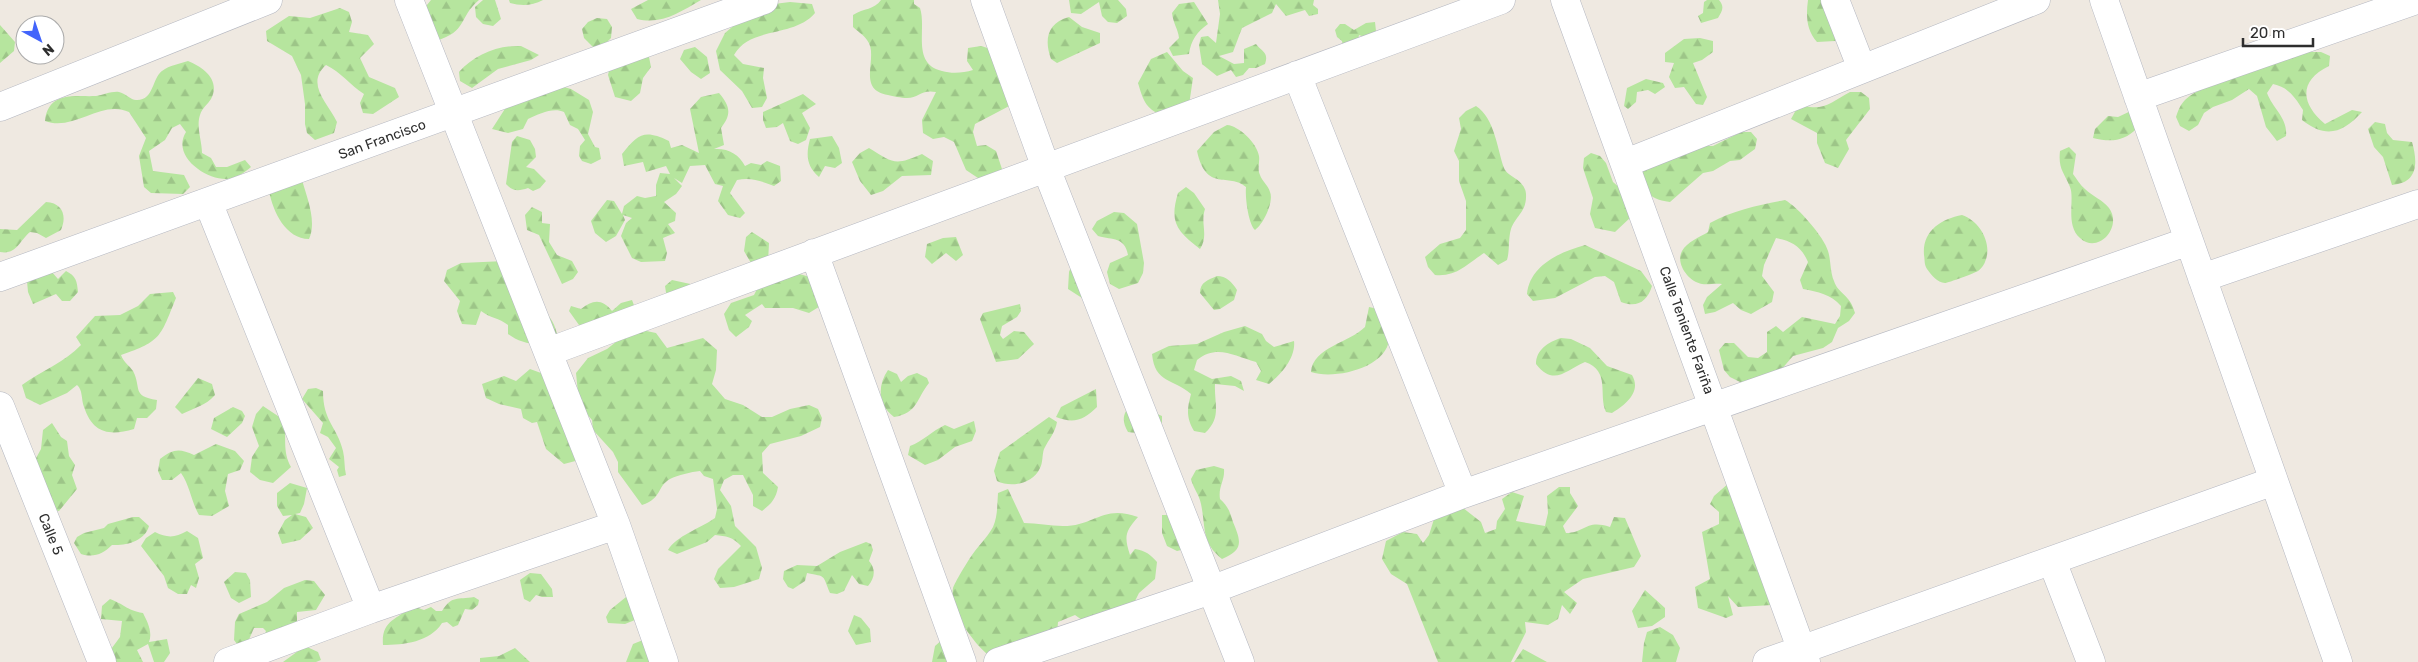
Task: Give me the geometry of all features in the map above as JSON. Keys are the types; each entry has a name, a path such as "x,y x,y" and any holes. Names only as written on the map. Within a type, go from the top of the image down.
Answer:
{"street":[{"path":"0,107 268,0"},
{"path":"409,0 616,525 664,662"},
{"name":"San Francisco","path":"0,277 764,0"},
{"path":"985,0 1046,168 1240,662"},
{"path":"548,352 1501,0"},
{"name":"Calle Teniente Fariña","path":"1565,0 1626,163 1804,656"},
{"path":"1835,0 1862,70"},
{"path":"1626,163 2036,0"},
{"path":"2104,0 2338,662"},
{"path":"2138,97 2416,0"},
{"path":"1297,75 1464,494"},
{"path":"208,202 371,610"},
{"path":"2202,278 2418,204"},
{"path":"998,662 1211,590 1464,494 1715,408 2189,241"},
{"path":"814,253 962,662"},
{"name":"Calle 5","path":"0,406 102,662"},
{"path":"1767,662 1804,656 2052,561 2274,481"},
{"path":"228,662 616,525"},
{"path":"2052,561 2090,662"}],"green space":[{"path":"431,0 479,0 453,33 436,41 422,11"},
{"path":"483,0 495,0 501,19 493,26 483,24 476,17 475,7"},
{"path":"509,0 543,0 522,5 510,3"},
{"path":"648,0 701,0 663,19 637,19 631,9"},
{"path":"881,0 914,0 914,4 920,8 922,16 923,54 926,61 932,67 950,73 973,70 967,61 968,48 981,46 994,50 1013,104 975,124 973,132 977,146 986,145 996,151 1004,175 984,182 966,170 954,142 944,137 933,139 923,133 922,120 936,92 931,91 911,98 905,98 878,92 873,87 870,80 870,47 866,38 853,27 853,15 875,6"},
{"path":"1069,0 1118,0 1126,9 1127,16 1117,23 1108,22 1102,16 1099,2 1081,14 1071,13"},
{"path":"1218,0 1314,0 1313,5 1318,9 1318,14 1309,16 1305,10 1286,16 1276,4 1272,13 1242,28 1233,52 1219,56 1234,64 1244,63 1244,49 1256,44 1264,52 1266,57 1265,64 1256,68 1249,68 1243,75 1236,77 1231,70 1217,76 1202,64 1199,45 1201,37 1208,36 1216,43 1220,14"},
{"path":"1707,0 1719,0 1722,5 1721,13 1718,18 1701,23 1698,16 1703,13 1704,2"},
{"path":"1808,0 1832,0 1838,33 1835,41 1817,42 1813,37 1808,22"},
{"path":"790,2 812,4 815,13 806,21 796,26 750,40 741,46 734,55 743,64 764,68 763,78 767,98 762,107 752,108 742,91 720,70 716,51 725,33 757,6"},
{"path":"1194,2 1208,24 1195,37 1189,54 1173,56 1169,48 1179,38 1172,13 1179,4"},
{"path":"340,8 349,12 352,22 349,32 368,35 374,44 360,58 369,77 395,88 399,97 373,114 363,113 360,103 364,94 326,65 320,72 318,86 320,94 337,122 334,133 315,140 307,133 305,124 305,104 301,75 292,56 267,41 266,31 289,16 310,18"},
{"path":"1069,17 1082,27 1100,33 1100,43 1057,63 1051,59 1049,52 1049,33 1056,23"},
{"path":"597,18 607,19 612,27 611,38 604,45 594,48 584,38 582,29 588,22"},
{"path":"1375,22 1376,31 1370,39 1359,35 1357,47 1344,49 1342,41 1337,37 1335,30 1340,24 1345,24 1354,30 1366,23"},
{"path":"0,25 15,42 14,51 0,63"},
{"path":"1700,38 1713,41 1713,52 1702,60 1693,63 1707,97 1703,105 1696,104 1684,87 1675,88 1669,77 1674,63 1665,62 1665,53 1684,39"},
{"path":"521,46 539,55 531,60 498,69 472,88 460,81 459,72 479,56 495,49"},
{"path":"695,47 707,57 710,73 701,79 691,72 680,59 684,50"},
{"path":"648,52 651,67 643,78 640,93 631,101 615,97 608,75 611,62"},
{"path":"1167,52 1183,71 1193,78 1189,105 1167,118 1154,112 1147,105 1138,83 1151,59"},
{"path":"2301,52 2321,52 2330,56 2329,66 2319,72 2308,86 2306,93 2311,109 2325,124 2352,110 2362,112 2348,125 2334,131 2319,130 2311,126 2302,120 2303,110 2294,97 2287,90 2273,84 2267,93 2285,124 2286,130 2286,136 2277,141 2266,127 2257,96 2249,89 2232,100 2213,107 2204,113 2198,125 2189,131 2180,126 2176,117 2178,110 2185,100 2194,93 2207,86"},
{"path":"188,61 205,71 214,86 211,99 202,110 199,120 202,153 211,158 216,167 227,167 245,160 251,167 237,176 227,179 219,178 201,171 193,165 183,150 186,132 180,124 172,128 165,140 149,151 153,171 184,175 190,187 183,194 151,193 144,187 139,156 146,138 129,112 119,109 108,109 77,120 56,123 45,121 47,111 51,105 57,100 71,96 96,96 116,92 134,100 142,99 150,93 162,71"},
{"path":"1646,79 1663,83 1665,87 1655,94 1648,90 1637,92 1636,102 1628,109 1624,106 1627,88"},
{"path":"550,83 571,89 589,100 593,112 588,134 595,147 599,148 601,159 591,164 582,161 579,156 580,146 585,140 578,129 570,125 564,112 555,110 546,112 528,119 523,129 508,133 492,129 512,98"},
{"path":"1850,92 1861,92 1869,98 1870,109 1846,140 1849,149 1838,168 1825,163 1817,143 1817,133 1791,119 1796,110 1805,106 1823,106"},
{"path":"719,93 726,102 728,114 721,128 724,145 714,149 732,153 740,158 745,166 751,163 761,165 767,161 780,166 781,181 774,186 751,179 737,180 730,193 745,213 740,218 728,215 718,201 723,186 715,184 705,165 690,166 682,183 674,178 682,186 676,194 664,202 676,213 675,221 668,224 675,233 663,238 667,253 665,261 641,262 632,258 621,236 626,223 632,218 623,215 625,220 616,236 606,242 595,233 591,221 607,200 614,201 622,214 624,206 637,196 645,198 656,196 656,185 660,173 670,174 666,166 646,172 643,162 624,166 622,154 628,147 637,138 653,135 669,141 671,148 682,145 699,153 690,109 701,97"},
{"path":"803,94 816,104 802,113 810,128 806,140 798,144 790,141 783,123 777,127 766,128 763,112"},
{"path":"1476,106 1487,118 1495,134 1504,168 1525,189 1525,205 1511,229 1507,260 1498,265 1484,253 1456,272 1435,275 1428,267 1425,257 1440,244 1460,238 1466,230 1466,201 1459,181 1459,161 1454,151 1461,129 1459,118 1466,111"},
{"path":"2135,109 2137,128 2132,133 2116,140 2093,138 2095,129 2108,116 2118,117"},
{"path":"2375,122 2385,124 2387,133 2393,140 2412,142 2415,157 2414,171 2407,180 2401,183 2392,185 2383,157 2374,147 2368,129"},
{"path":"1227,125 1237,128 1255,146 1259,156 1259,173 1270,192 1271,201 1267,212 1262,223 1255,230 1249,216 1246,187 1239,183 1212,177 1201,164 1197,151 1214,132"},
{"path":"1741,132 1751,132 1757,139 1755,149 1740,160 1730,161 1713,171 1703,173 1670,202 1662,201 1648,192 1642,167 1702,146 1713,146"},
{"path":"517,136 530,140 535,149 536,157 526,167 534,169 546,181 540,188 533,191 528,188 514,190 506,184 512,142"},
{"path":"832,136 839,148 842,163 835,168 825,166 819,177 812,169 808,160 810,139"},
{"path":"2069,147 2076,154 2073,174 2083,187 2107,205 2113,215 2111,230 2101,241 2087,242 2075,233 2072,219 2071,192 2061,166 2060,157 2060,151"},
{"path":"869,148 894,161 906,160 922,154 933,161 931,175 902,176 883,191 871,195 860,181 852,162 860,153"},
{"path":"1591,153 1600,156 1606,163 1613,182 1620,188 1632,216 1615,232 1595,228 1590,214 1593,198 1583,168 1584,158"},
{"path":"302,180 312,217 309,239 301,238 294,234 282,223 277,215 269,191"},
{"path":"1186,187 1194,193 1205,209 1203,220 1204,239 1200,249 1181,231 1175,219 1175,203 1178,193"},
{"path":"1785,200 1803,216 1826,245 1836,285 1850,302 1855,313 1849,321 1838,328 1832,342 1823,348 1793,356 1780,371 1752,382 1740,382 1730,377 1724,370 1719,350 1725,343 1734,343 1748,357 1758,358 1767,352 1767,332 1776,326 1783,332 1802,317 1835,324 1840,316 1841,306 1829,296 1803,289 1800,280 1808,262 1805,256 1795,245 1776,238 1764,265 1762,276 1774,292 1772,302 1751,314 1741,310 1733,303 1715,312 1705,314 1703,305 1707,297 1722,284 1702,284 1692,280 1682,267 1680,256 1687,245 1708,232 1710,223 1719,218 1737,211"},
{"path":"46,202 56,205 62,211 64,220 61,230 46,238 37,233 30,232 14,249 0,252 0,229 17,230"},
{"path":"532,207 542,212 542,223 550,224 549,242 557,255 572,261 578,272 573,279 562,284 539,235 527,230 525,215"},
{"path":"1114,212 1124,213 1137,224 1144,263 1143,273 1138,283 1119,289 1110,284 1107,272 1110,263 1128,255 1126,249 1118,240 1098,236 1092,229 1097,221"},
{"path":"1962,215 1974,222 1983,234 1986,241 1987,255 1984,265 1978,271 1945,283 1937,280 1925,266 1924,247 1926,239 1940,223"},
{"path":"752,232 769,243 768,263 751,263 744,251 746,237"},
{"path":"956,237 963,255 956,261 946,253 932,264 925,257 927,244 943,238"},
{"path":"1585,245 1641,271 1652,286 1644,300 1637,304 1621,302 1614,282 1605,276 1595,277 1555,298 1533,301 1527,294 1529,284 1540,268 1556,256"},
{"path":"505,261 532,279 540,293 537,305 550,318 557,334 549,343 533,344 518,340 508,334 508,325 481,311 476,325 462,324 457,311 460,301 444,281 447,270 461,263"},
{"path":"1072,265 1092,297 1082,298 1068,289 1069,272"},
{"path":"782,269 817,279 822,305 809,313 793,308 765,308 762,304 745,315 752,321 749,327 736,337 729,330 724,314 731,303 754,295 762,279"},
{"path":"51,271 58,279 66,271 72,275 78,292 70,301 62,301 56,294 33,304 28,292 27,281"},
{"path":"1217,276 1228,280 1237,290 1234,300 1220,309 1214,310 1200,293 1200,289 1208,280"},
{"path":"672,280 695,285 667,299 665,286"},
{"path":"173,292 176,298 158,336 145,346 121,355 136,377 140,394 157,400 156,409 147,418 137,418 134,429 110,432 97,428 88,416 77,385 67,393 40,405 26,398 22,385 75,351 81,345 76,337 95,316 120,315 138,306 150,294"},
{"path":"632,300 635,308 584,332 569,311 571,306 581,309 593,302 601,302 612,311 621,303"},
{"path":"1020,304 1021,311 1017,317 1002,326 1000,335 1003,339 1014,331 1024,332 1034,344 1018,359 996,362 980,319 983,313"},
{"path":"1369,307 1378,309 1389,335 1386,349 1379,358 1370,364 1345,373 1321,374 1311,372 1313,364 1325,351 1358,333 1365,327"},
{"path":"1245,326 1262,334 1266,341 1274,347 1294,341 1293,353 1283,370 1269,384 1256,380 1261,371 1256,362 1219,352 1204,355 1197,360 1194,370 1212,379 1231,376 1241,381 1244,391 1235,386 1215,384 1216,410 1214,421 1205,433 1194,431 1188,413 1191,394 1161,376 1154,364 1152,354 1169,346 1197,344 1224,332"},
{"path":"637,329 656,333 667,348 703,338 717,350 716,370 712,384 725,399 743,405 762,417 772,417 790,409 809,405 818,409 822,418 820,427 801,436 770,444 762,453 763,473 778,487 774,498 762,511 753,506 753,495 743,475 733,475 724,480 720,490 731,506 735,526 756,547 762,568 759,579 734,587 720,588 714,579 718,569 741,546 723,536 715,535 707,542 677,554 668,550 677,540 715,518 717,509 713,479 704,476 700,471 677,476 666,482 653,499 642,505 618,472 618,462 613,452 593,430 592,420 585,412 578,393 576,373 588,358 607,349"},
{"path":"1561,338 1571,339 1590,348 1607,366 1632,375 1635,387 1627,402 1612,413 1606,412 1601,377 1593,366 1585,362 1560,375 1549,375 1542,371 1536,364 1540,351 1547,344"},
{"path":"530,369 541,373 552,385 583,459 564,464 546,449 537,422 532,423 523,418 521,409 499,404 486,398 482,384 504,376 516,381"},
{"path":"888,370 897,374 901,382 908,376 917,373 927,378 929,383 912,409 894,417 885,407 881,395 882,382"},
{"path":"198,378 212,384 215,395 204,404 182,414 175,407"},
{"path":"316,388 323,391 325,410 343,451 346,475 339,477 337,470 339,467 329,459 336,448 328,437 320,433 323,423 302,399 308,389"},
{"path":"1096,389 1097,407 1088,415 1073,420 1056,417 1061,407"},
{"path":"1132,403 1162,416 1162,422 1155,429 1147,433 1128,432 1124,424 1124,417"},
{"path":"263,406 284,420 286,450 291,467 273,483 260,480 250,472 252,457 259,446 252,427 256,414"},
{"path":"233,407 242,411 245,416 242,423 227,437 211,429 214,418"},
{"path":"1049,417 1057,422 1044,449 1041,466 1037,473 1032,478 1021,483 1009,484 997,481 994,471 1000,452"},
{"path":"974,421 976,431 972,441 955,447 938,460 925,465 908,455 910,446 940,427 945,425 954,429"},
{"path":"52,423 61,437 67,441 69,456 75,465 72,475 77,489 59,511 42,508 35,460 41,449 43,430"},
{"path":"216,444 235,451 244,461 240,470 228,474 225,491 229,506 212,516 199,515 181,473 172,480 162,480 158,471 160,459 176,451 184,451 194,455"},
{"path":"1214,466 1224,469 1220,499 1230,512 1239,540 1239,544 1234,552 1222,559 1215,553 1207,540 1200,500 1191,479 1196,470"},
{"path":"290,483 307,488 300,513 295,514 306,517 313,528 300,540 282,544 278,533 285,520 292,515 283,516 277,506 277,493"},
{"path":"1729,483 1772,605 1738,607 1728,596 1733,615 1726,618 1698,608 1695,587 1710,579 1702,532 1719,524 1719,512 1710,504 1714,496"},
{"path":"1559,487 1570,487 1570,493 1578,506 1563,526 1566,533 1578,531 1591,525 1610,527 1614,517 1625,518 1641,556 1634,567 1583,579 1564,592 1577,603 1570,614 1562,605 1558,619 1548,625 1525,622 1526,632 1511,662 1438,662 1407,584 1391,574 1382,559 1386,541 1403,532 1417,534 1423,543 1429,535 1434,519 1458,504 1481,522 1485,533 1496,529 1497,521 1505,509 1502,499 1512,492 1524,496 1516,521 1545,526 1548,513 1547,496"},
{"path":"1008,489 1024,523 1058,526 1074,525 1107,514 1116,513 1138,517 1127,534 1128,549 1130,555 1135,549 1139,550 1148,553 1157,562 1155,579 1139,593 1131,609 1082,620 1075,615 1058,622 1057,635 1011,651 987,654 969,633 958,615 953,597 953,588 970,558 995,523 998,493"},
{"path":"1162,515 1171,515 1189,548 1177,551 1167,546 1162,533"},
{"path":"133,517 139,517 149,526 144,535 134,542 112,545 102,553 90,556 81,554 74,543 77,537 84,533"},
{"path":"187,531 198,538 203,558 195,564 199,578 196,588 191,585 187,594 178,594 168,588 164,576 141,546 146,538 155,532 171,536"},
{"path":"866,542 871,544 873,550 869,561 873,567 874,574 868,586 859,584 852,575 844,591 837,594 830,593 823,577 818,575 807,573 805,581 793,589 788,587 783,579 784,571 797,565 817,566 840,552"},
{"path":"235,572 246,573 250,580 251,597 239,603 231,598 224,582"},
{"path":"530,573 541,574 552,589 553,597 536,595 530,602 524,599 520,580"},
{"path":"305,580 314,581 325,595 316,610 297,612 297,622 263,639 266,631 263,628 254,628 247,644 237,644 234,640 235,622 239,614 267,602 284,588"},
{"path":"1645,590 1665,608 1665,617 1652,626 1638,628 1632,611"},
{"path":"474,597 479,600 478,605 472,610 465,609 458,625 453,627 447,622 442,623 431,634 416,641 383,645 384,631 387,626 412,606 424,610 431,607 436,611 442,611 452,600"},
{"path":"626,597 633,603 640,618 625,624 608,623 606,617 610,610"},
{"path":"110,599 143,613 150,631 149,642 167,639 170,653 164,662 154,662 148,644 137,650 143,662 109,662 106,656 120,637 122,621 101,619 102,606"},
{"path":"854,615 861,618 870,629 871,642 856,645 848,631"},
{"path":"1660,627 1673,635 1680,648 1676,662 1642,662 1647,632"},
{"path":"648,638 666,662 626,662 633,644"},
{"path":"943,639 947,662 932,662 935,646"},
{"path":"305,646 318,652 321,660 316,662 283,662"},
{"path":"515,648 530,662 480,662 480,658 499,656"},
{"path":"1523,649 1547,662 1514,662"}]}
